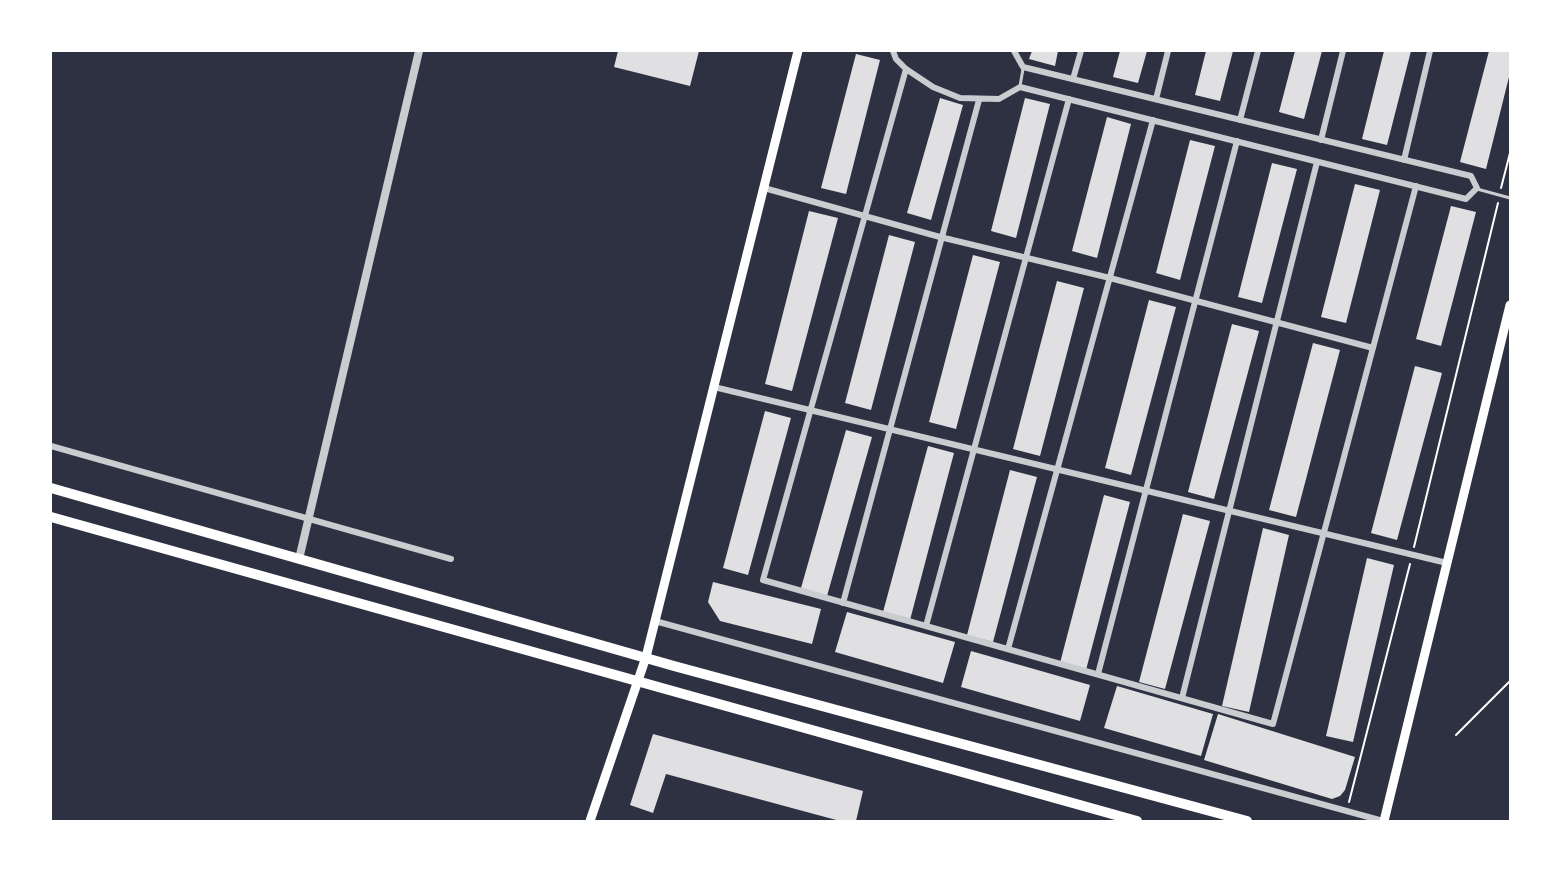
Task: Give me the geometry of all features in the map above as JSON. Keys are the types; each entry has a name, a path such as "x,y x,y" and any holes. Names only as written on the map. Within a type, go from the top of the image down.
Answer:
{"main road":[{"path":"590,821 643,669 798,51"},
{"path":"1384,821 1510,305"},
{"path":"51,488 646,657 1247,821"},
{"path":"51,517 1137,821"}],"street":[{"path":"299,559 418,51"},
{"path":"893,51 906,69 933,87 960,98 999,99 1020,87 1466,199 1477,188 1471,176 1023,67 1014,51"},
{"path":"1073,79 1080,51"},
{"path":"1156,99 1168,51"},
{"path":"1240,120 1258,51"},
{"path":"1322,140 1343,51"},
{"path":"1404,160 1430,51"},
{"path":"906,69 763,580 1273,724 1416,186"},
{"path":"926,626 1069,99"},
{"path":"843,603 940,237 979,100"},
{"path":"1008,649 1153,120"},
{"path":"1098,674 1237,141"},
{"path":"1182,698 1317,162"},
{"path":"764,188 940,237 1110,278 1373,348"},
{"path":"714,387 1447,563"},
{"path":"51,446 451,559"},
{"path":"655,621 1384,821"}],"lane":[{"path":"1020,87 1023,67"},
{"path":"1477,188 1510,198"}],"path":[{"path":"1364,816 1367,808 1348,802 1412,555 1510,153"},
{"path":"1456,735 1510,681"}],"building":[{"path":"618,51 699,51 690,86 614,67"},
{"path":"1032,51 1058,51 1055,66 1029,59"},
{"path":"1120,51 1147,51 1138,83 1113,77"},
{"path":"1206,51 1233,51 1220,101 1195,95"},
{"path":"1295,51 1322,51 1304,119 1279,112"},
{"path":"1384,51 1411,51 1387,145 1362,139"},
{"path":"1489,51 1510,51 1510,73 1486,169 1460,162"},
{"path":"856,54 880,60 846,194 821,188"},
{"path":"940,98 963,105 931,220 907,213"},
{"path":"1025,98 1050,104 1016,238 991,231"},
{"path":"1107,117 1131,124 1097,258 1072,251"},
{"path":"1190,140 1215,146 1180,280 1156,273"},
{"path":"1272,163 1297,169 1262,303 1238,297"},
{"path":"1355,184 1380,190 1346,323 1321,317"},
{"path":"1451,206 1476,212 1441,346 1416,339"},
{"path":"809,211 838,218 792,391 765,384"},
{"path":"889,235 915,242 871,410 845,403"},
{"path":"973,255 1000,262 956,429 929,422"},
{"path":"1057,281 1084,288 1040,456 1013,449"},
{"path":"1149,300 1176,307 1131,475 1105,468"},
{"path":"1232,324 1259,331 1214,499 1188,492"},
{"path":"1313,343 1340,350 1296,517 1269,510"},
{"path":"1415,366 1442,373 1397,540 1371,533"},
{"path":"765,411 791,418 748,575 723,568"},
{"path":"846,430 872,437 827,596 801,588"},
{"path":"928,446 954,453 910,620 883,612"},
{"path":"1010,470 1037,477 993,642 967,635"},
{"path":"1104,495 1130,502 1086,670 1060,663"},
{"path":"1183,514 1210,521 1165,689 1139,682"},
{"path":"1263,528 1289,535 1249,712 1222,706"},
{"path":"1367,558 1394,565 1353,742 1326,736"},
{"path":"713,582 821,609 812,644 720,621 708,602"},
{"path":"847,612 955,642 943,683 835,652"},
{"path":"971,651 1090,685 1080,721 961,687"},
{"path":"1117,686 1213,714 1201,756 1104,728"},
{"path":"1218,714 1355,757 1345,790 1340,796 1332,799 1204,760"},
{"path":"653,734 863,791 856,821 840,821 666,774 653,813 630,805"}]}
